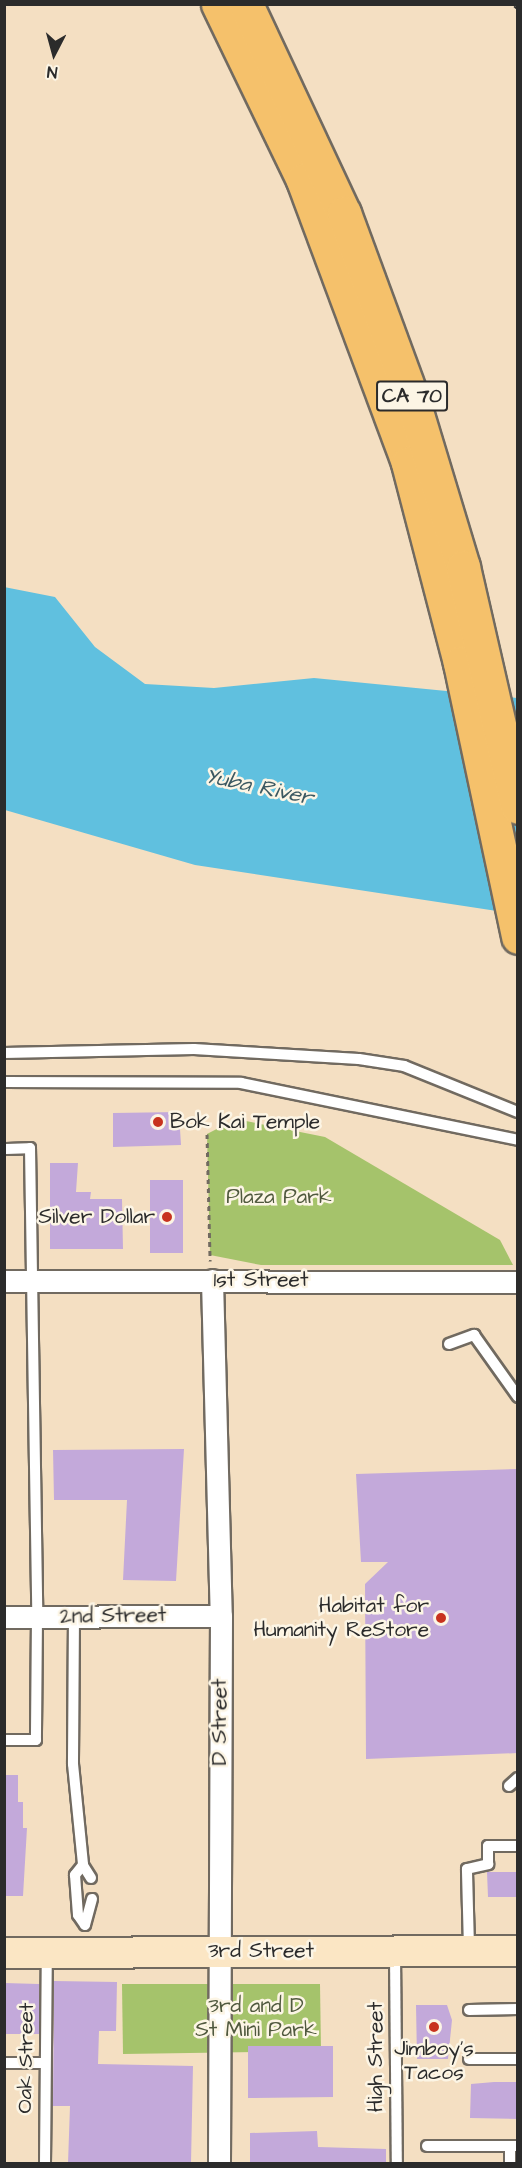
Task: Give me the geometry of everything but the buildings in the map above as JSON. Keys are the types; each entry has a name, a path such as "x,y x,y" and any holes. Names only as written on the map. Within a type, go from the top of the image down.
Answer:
{"highway":[{"name":"CA 70","path":"218,4 303,180 408,463 460,663 518,937"},
{"name":"CA 70","path":"246,4 344,213 413,400 464,567 518,807"}],"street":[{"name":"D Street","path":"212,1280 221,1616 219,2163"},
{"name":"1st Street","path":"4,1281 518,1282"},
{"name":"2nd Street","path":"4,1617 221,1616"},
{"name":"3rd Street","path":"4,1953 47,1952 86,1939 219,1952 518,1951"}],"lane":[{"path":"4,1053 194,1049 359,1059 404,1066 518,1112"},
{"path":"4,1082 241,1083 518,1140"},
{"path":"4,1149 30,1148 37,1617 36,1740 4,1740"},
{"path":"449,1344 474,1335 518,1397"},
{"path":"74,1617 74,1752 83,1865 91,1878"},
{"path":"469,1951 467,1869 488,1864 488,1846 518,1846"},
{"path":"83,1865 75,1875 78,1915 86,1939"},
{"path":"86,1939 92,1899"},
{"name":"High Street","path":"395,1951 397,2163"},
{"name":"Oak Street","path":"45,2163 47,1952"},
{"path":"469,2010 518,2009"},
{"path":"469,2059 518,2059"},
{"path":"4,2063 45,2063"},
{"path":"428,2146 514,2146 510,2163"}],"path":[{"path":"207,1134 212,1280"}],"green space":[{"name":"Plaza Park","path":"236,1119 325,1137 500,1240 513,1265 261,1265 210,1255 207,1134"},
{"name":"3rd and D St Mini Park","path":"122,1984 320,1984 321,2051 123,2054"}],"water":[{"name":"Yuba River","path":"4,587 55,597 95,647 145,684 214,688 314,678 517,698 517,914 195,865 5,810"}],"place":[{"name":"Bok Kai Temple","path":"158,1122"},
{"name":"Silver Dollar","path":"167,1217"},
{"name":"Habitat for Humanity ReStore","path":"441,1618"},
{"name":"Jimboy's Tacos","path":"434,2027"}]}
